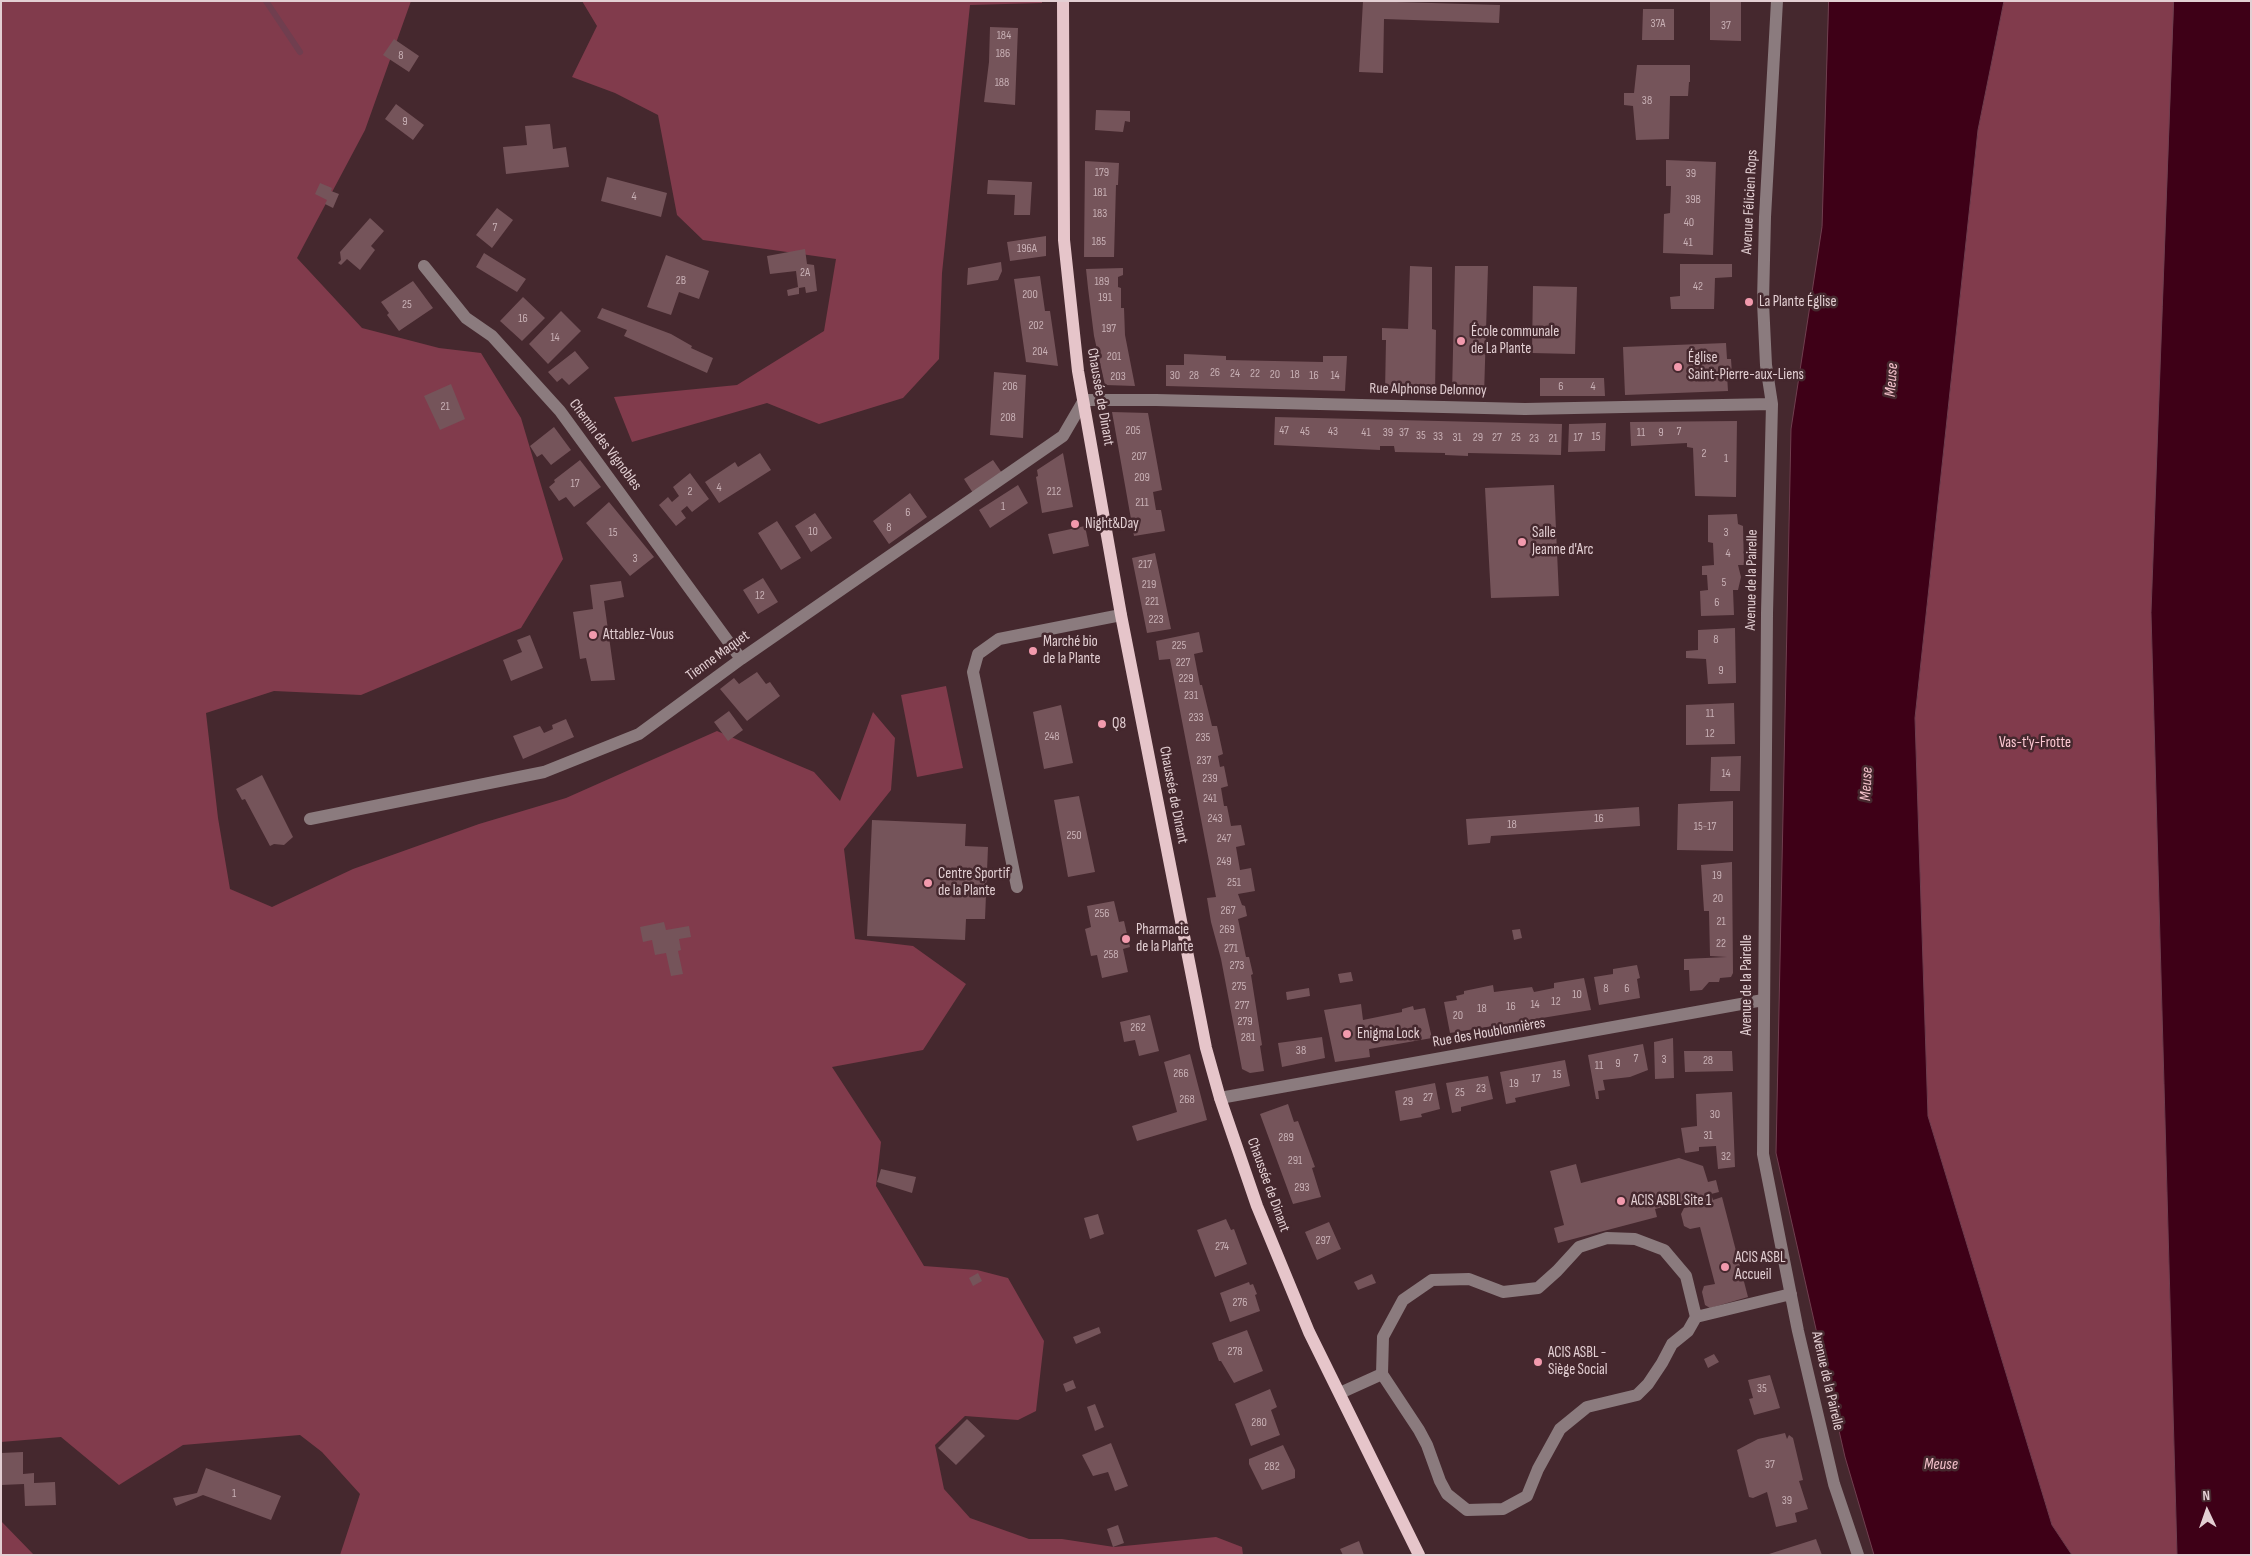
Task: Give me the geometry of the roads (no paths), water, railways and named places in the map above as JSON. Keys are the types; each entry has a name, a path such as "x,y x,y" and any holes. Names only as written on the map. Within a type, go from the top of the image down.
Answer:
{"main road":[{"name":"Chaussée de Dinant","path":"1063,1 1064,240 1078,371 1121,615 1206,1048 1220,1098 1257,1206 1309,1332 1419,1555"}],"street":[{"name":"Avenue Félicien Rops","path":"1772,404 1766,365 1763,293 1765,217 1777,1"},
{"name":"Chemin des Vignobles","path":"424,266 466,318 492,336 560,411 741,659"},
{"name":"Rue Alphonse Delonnoy","path":"1084,400 1524,409 1772,404"},
{"name":"Tienne Maquet","path":"310,819 544,772 639,734 741,659 1063,436 1084,400"},
{"name":"Avenue de la Pairelle","path":"1772,404 1763,1000 1763,1154 1791,1294 1834,1484 1858,1555"},
{"path":"1017,887 973,672 978,654 999,639 1121,615"},
{"name":"Rue des Houblonnières","path":"1220,1098 1763,1000"},
{"path":"1607,1238 1635,1239 1664,1250 1686,1276 1696,1317 1688,1331 1672,1344 1653,1377 1638,1395 1586,1407 1560,1430 1542,1462 1527,1496 1503,1509 1467,1510 1447,1494 1419,1430 1382,1374 1383,1337 1403,1300 1432,1280 1469,1279 1503,1292 1538,1288 1579,1247 1607,1238"},
{"path":"1696,1317 1791,1294"},
{"path":"1340,1393 1382,1374"}],"water":[{"name":"Meuse","path":"1829,1 2004,1 1978,130 1915,718 1928,1116 2052,1525 2072,1555 1874,1555 1845,1457 1776,1153 1791,429 1822,227"},
{"path":"2174,1 2251,1 2251,1555 2177,1555 2151,613"}],"waterway":[{"path":"266,1 300,52"}],"place":[{"name":"La Plante Église","path":"1749,302"},
{"name":"École communale de La Plante","path":"1461,341"},
{"name":"Église Saint-Pierre-aux-Liens","path":"1678,367"},
{"name":"Night&Day","path":"1075,524"},
{"name":"Salle Jeanne d'Arc","path":"1522,542"},
{"name":"Attablez-Vous","path":"593,635"},
{"name":"Marché bio de la Plante","path":"1033,651"},
{"name":"Q8","path":"1102,724"},
{"name":"Centre Sportif de la Plante","path":"928,883"},
{"name":"Pharmacie de la Plante","path":"1126,939"},
{"name":"Enigma Lock","path":"1347,1034"},
{"name":"ACIS ASBL Site 1","path":"1621,1201"},
{"name":"ACIS ASBL Accueil","path":"1725,1267"},
{"name":"ACIS ASBL - Siège Social","path":"1538,1362"}],"park label":[{"name":"Vas-t'y-Frotte","path":"2035,743"}]}
